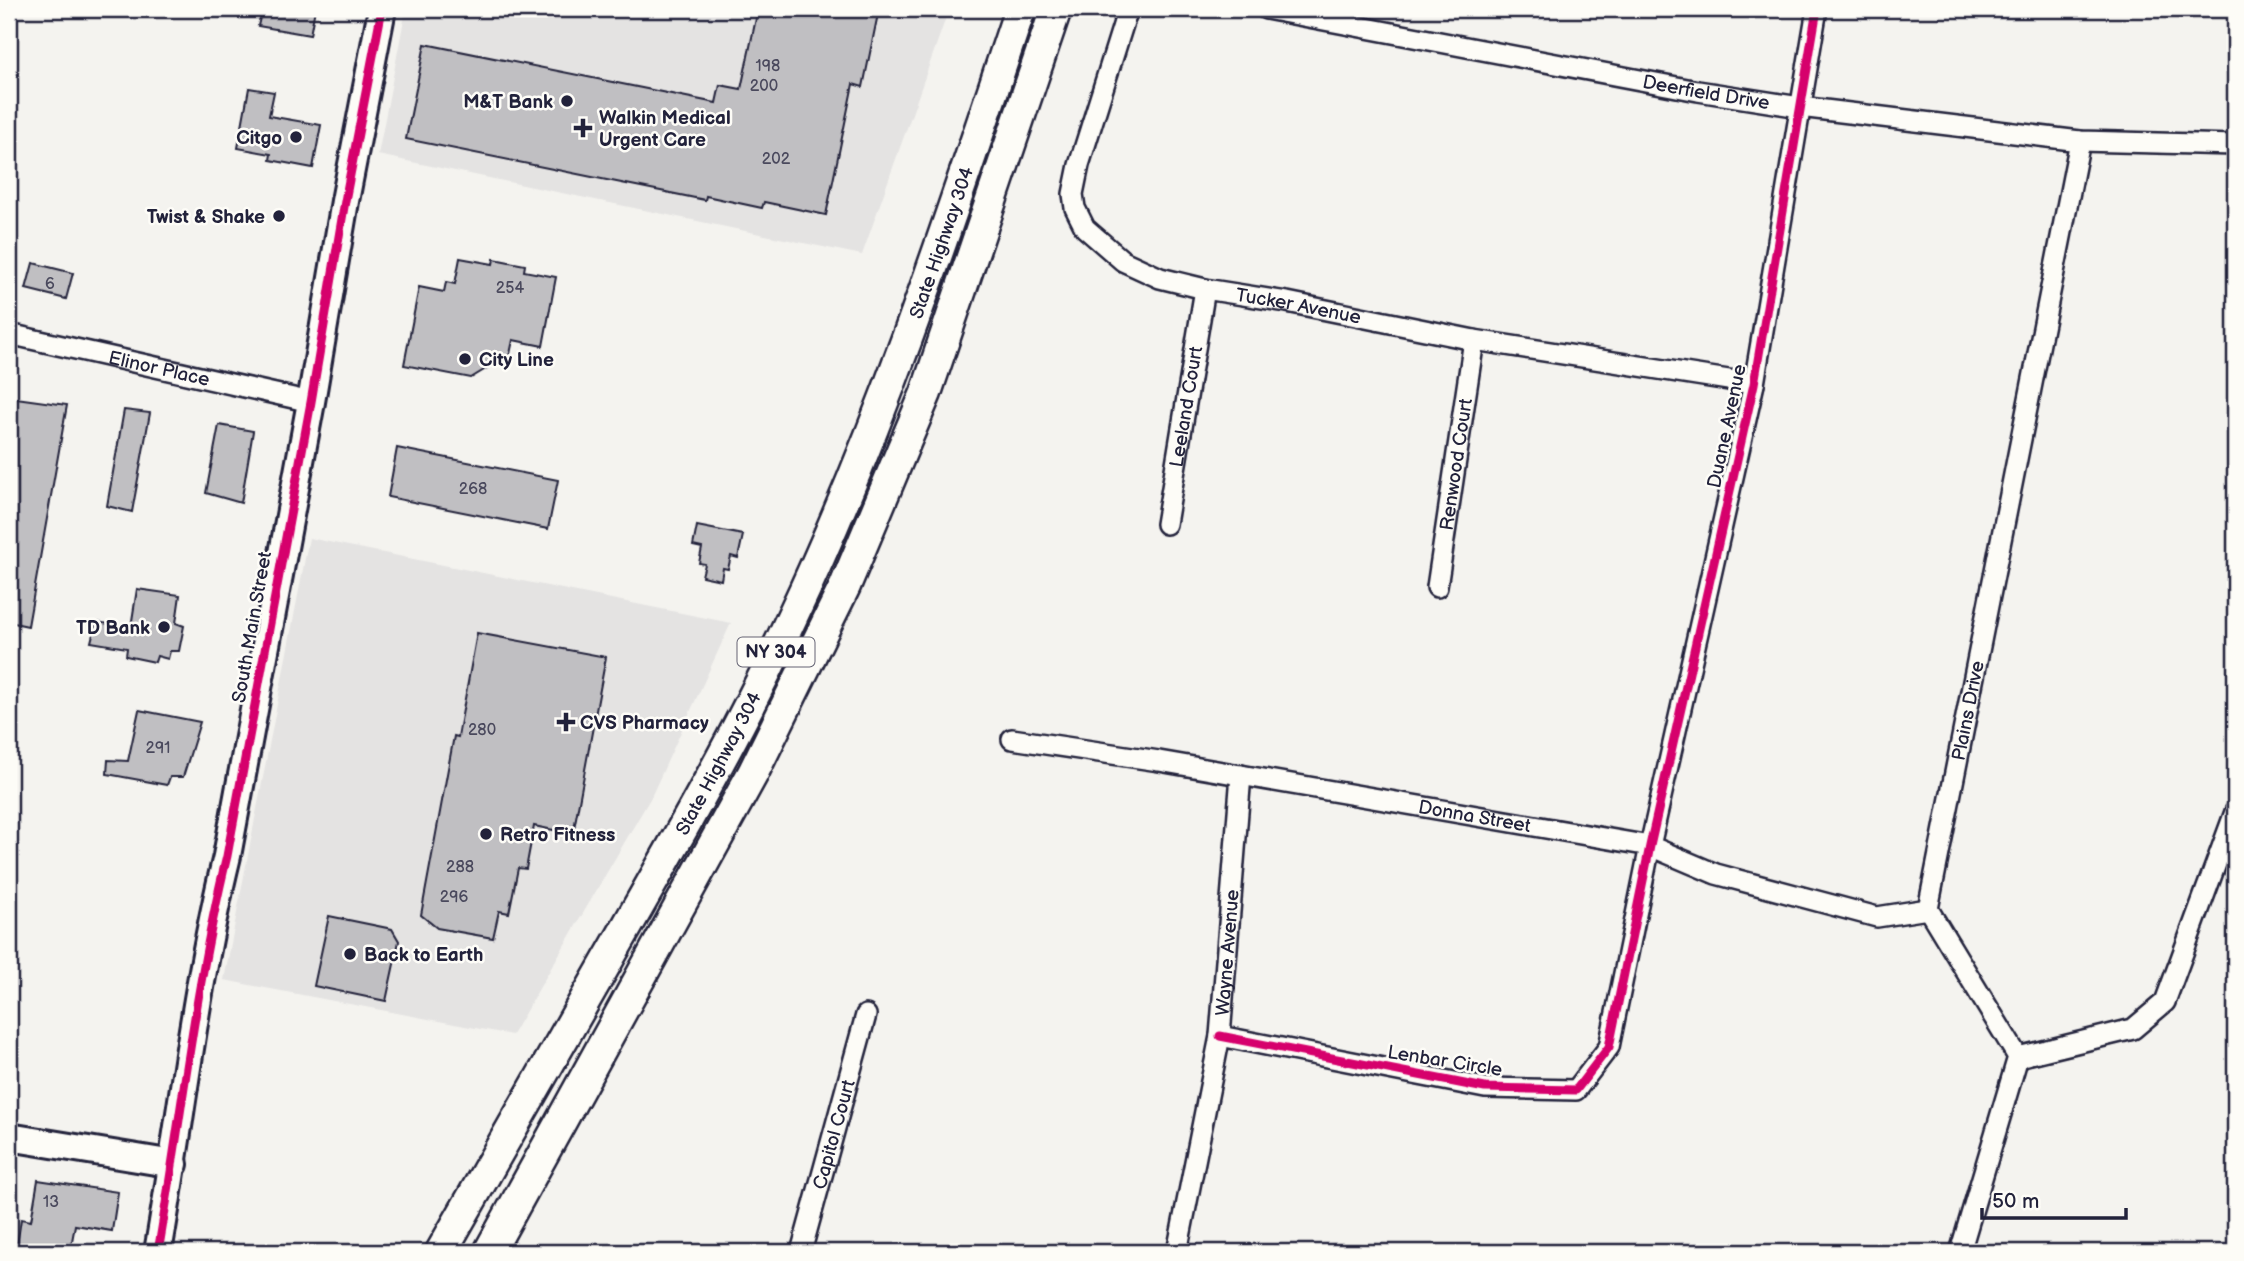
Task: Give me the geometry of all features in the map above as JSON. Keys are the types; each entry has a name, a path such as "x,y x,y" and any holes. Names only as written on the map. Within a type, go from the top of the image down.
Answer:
{"main road":[{"name":"State Highway 304","path":"441,1252 697,803 793,617 889,391 929,282 1020,9"},
{"name":"State Highway 304","path":"489,1252 753,773 845,586 926,393 1056,9"}],"street":[{"name":"South Main Street","path":"158,1252 174,1164 197,998 227,856 382,9"},
{"name":"Tucker Avenue","path":"1128,9 1077,173 1073,194 1075,208 1085,228 1123,261 1160,278 1205,289 1287,302 1474,340 1754,384"},
{"name":"Deerfield Drive","path":"1266,9 1800,107 2080,141 2235,145"},
{"name":"Duane Avenue","path":"1650,846 1754,384 1817,9"},
{"name":"Plains Drive","path":"1928,909 2080,141"},
{"name":"Leeland Court","path":"1166,524 1205,289"},
{"name":"Elinor Place","path":"9,334 311,402"},
{"name":"Renwood Court","path":"1437,587 1474,340"},
{"name":"Donna Street","path":"1012,739 1241,775 1650,846 1716,874 1877,917 1928,909"},
{"name":"Wayne Avenue","path":"1177,1252 1220,1035 1241,775"},
{"path":"2018,1057 2133,1029 2165,1002 2235,812"},
{"name":"Lenbar Circle","path":"1220,1035 1485,1088 1576,1090 1609,1047 1650,846"},
{"path":"1928,909 2018,1057 1960,1252"},
{"name":"Capitol Court","path":"800,1252 866,1015"},
{"path":"9,1137 174,1164"}],"shaded area":[{"path":"406,9 949,9 862,255 378,155"},
{"path":"309,538 731,623 651,797 512,1035 224,980"}],"building":[{"path":"262,9 315,9 310,35 258,26"},
{"path":"758,9 879,9 863,87 853,84 826,215 764,202 762,208 706,196 705,200 406,139 425,44 716,103 720,85 741,89"},
{"path":"249,88 274,92 269,116 321,125 313,168 270,160 271,154 238,148"},
{"path":"460,258 493,264 494,259 525,265 524,271 556,277 543,346 513,340 510,354 471,378 404,365 419,287 444,292 446,282 455,284"},
{"path":"33,263 73,273 66,299 26,289"},
{"path":"9,397 67,405 28,626 9,622"},
{"path":"124,410 150,413 132,512 107,506"},
{"path":"219,425 253,431 241,503 206,493"},
{"path":"397,448 558,480 548,529 388,497"},
{"path":"697,526 743,535 738,558 731,556 728,569 723,568 721,580 702,576 705,564 699,563 702,548 693,546"},
{"path":"137,589 180,595 176,623 184,626 179,651 170,651 168,659 157,656 155,662 126,656 127,648 91,642 96,622 131,627"},
{"path":"477,633 606,657 573,834 534,826 526,869 518,868 509,913 499,911 493,938 437,928 421,915 454,736 458,737"},
{"path":"139,710 200,722 183,777 170,777 167,785 107,774 108,760 128,761"},
{"path":"329,916 392,929 399,941 386,1001 314,986"},
{"path":"38,1180 118,1192 112,1231 75,1225 70,1252 16,1252 21,1219 31,1221"}],"cycle path":[{"path":"158,1252 206,955 227,856 382,9"},
{"path":"1220,1036 1485,1088 1576,1090 1609,1047 1650,846 1754,384 1817,9"}],"place":[{"name":"M&T Bank","path":"567,101"},
{"name":"Walkin Medical Urgent Care","path":"583,128"},
{"name":"Citgo","path":"296,137"},
{"name":"Twist & Shake","path":"279,216"},
{"name":"City Line","path":"465,359"},
{"name":"TD Bank","path":"164,627"},
{"name":"CVS Pharmacy","path":"566,722"},
{"name":"Retro Fitness","path":"486,834"},
{"name":"Back to Earth","path":"350,954"}]}
